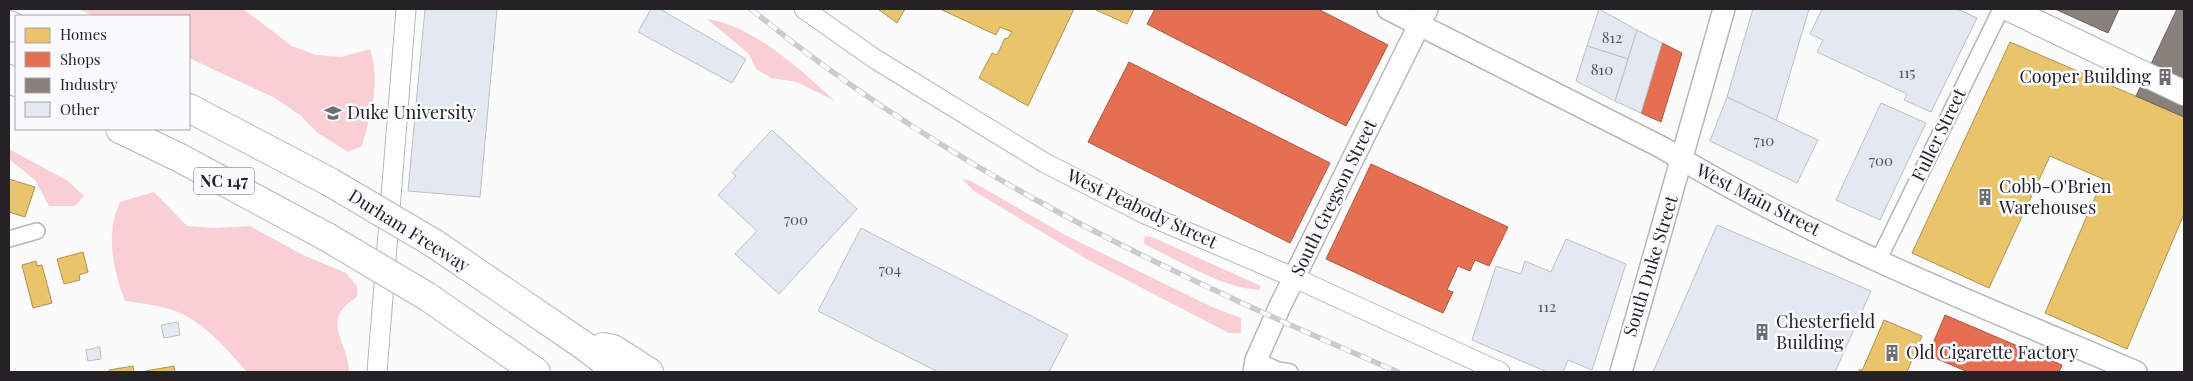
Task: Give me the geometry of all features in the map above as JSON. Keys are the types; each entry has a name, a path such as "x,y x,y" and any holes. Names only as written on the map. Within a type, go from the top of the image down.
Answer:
{"highway":[{"name":"Durham Freeway","path":"190,109 330,182 435,244 583,345 618,372"},
{"name":"NC 147","path":"122,130 188,162 327,237 428,297 536,372"},
{"path":"583,345 613,349 649,372"},
{"path":"506,350 523,372"}],"main road":[{"name":"West Main Street","path":"1388,9 1423,17 1706,174 1878,261 2136,372"},
{"name":"South Duke Street","path":"1621,372 1724,9"},
{"path":"2009,9 2184,93"},
{"name":"South Gregson Street","path":"1255,366 1295,278 1423,17"}],"street":[{"path":"377,372 406,9"},
{"name":"West Peabody Street","path":"804,9 875,59 1024,152 1145,214 1295,278 1500,372"},
{"name":"Fuller Street","path":"1878,261 2001,9"},
{"path":"9,239 37,231"},
{"path":"1255,366 1290,372"}],"shaded area":[{"name":"Duke University","path":"79,9 243,9 292,46 316,55 341,57 370,49 375,73 374,98 362,146 348,152 318,133 301,116 275,98 190,58 190,15 91,15"},
{"path":"707,19 725,23 759,40 792,63 835,101 797,82 771,78 756,69 749,54"},
{"path":"9,149 68,181 84,196 75,206 49,206 35,180 9,159"},
{"path":"962,179 971,181 1065,235 1212,307 1241,318 1241,333 1229,333 1090,261 974,191"},
{"path":"154,192 187,226 213,228 250,226 303,255 346,273 357,286 357,297 345,306 339,314 337,323 338,332 348,361 349,372 247,372 212,335 188,317 165,308 125,301 117,277 112,251 115,214 120,202"},
{"path":"1145,236 1152,237 1261,286 1259,290 1245,288 1215,279 1144,244"}],"building: Homes":[{"path":"878,9 905,9 897,23"},
{"path":"940,9 1074,9 1028,106 979,78 992,53 997,55 1005,38 1007,39 1012,32 1000,27 996,35"},
{"path":"1094,9 1134,9 1127,24"},
{"name":"Cobb-O'Brien Warehouses","path":"2010,42 2184,117 2184,214 2127,349 2045,313 2103,179 2050,156 1989,288 1912,253"},
{"path":"9,179 35,187 25,217 9,212"},
{"path":"83,252 88,272 79,275 80,280 64,284 57,259"},
{"path":"36,261 37,266 42,265 52,303 33,308 22,265"},
{"name":"Old Cigarette Factory","path":"1884,320 1922,336 1907,372 1858,372 1860,369 1862,371"},
{"path":"133,366 134,372 110,372 109,370"},
{"path":"174,366 175,372 146,372 146,371"}],"building: Shops":[{"path":"1155,9 1318,9 1388,45 1346,126 1147,24"},
{"path":"1662,43 1682,53 1661,122 1641,113"},
{"path":"1129,62 1330,163 1290,243 1088,142"},
{"path":"1371,164 1508,227 1489,266 1475,260 1470,271 1458,266 1447,290 1453,292 1443,313 1326,259"},
{"path":"1945,315 2062,365 2059,372 1968,372 1928,355"}],"building: Industry":[{"path":"2055,9 2119,9 2108,33"},
{"name":"Cooper Building","path":"2177,9 2184,9 2184,117 2136,96"}],"building: Other":[{"path":"425,9 497,9 480,197 408,191"},
{"path":"651,9 660,9 746,59 732,83 638,32"},
{"path":"1599,9 1637,30 1628,59 1587,46"},
{"path":"1753,9 1809,9 1776,121 1727,97"},
{"path":"1822,9 1957,9 1977,18 1931,112 1904,100 1907,94 1817,52 1823,40 1810,34"},
{"path":"1637,30 1662,43 1641,113 1615,101"},
{"path":"1587,46 1628,59 1615,101 1576,81"},
{"path":"1727,97 1818,140 1797,183 1710,141"},
{"path":"1881,103 1926,123 1880,220 1836,200"},
{"path":"772,130 857,209 779,294 735,254 757,231 718,195 736,176 732,173"},
{"name":"Chesterfield Building","path":"1717,225 1871,291 1835,372 1653,372"},
{"path":"861,228 1068,335 1049,372 938,372 818,311"},
{"path":"1566,239 1626,264 1592,370 1568,360 1563,372 1547,372 1472,340 1496,266 1521,274 1525,261 1551,272"},
{"path":"178,322 180,335 164,338 161,325"},
{"path":"100,347 101,359 88,361 86,350"}],"railway":[{"path":"751,9 825,66 901,119 980,168 1061,214 1228,297 1398,372"}],"place":[{"name":"Cooper Building","path":"2165,77"},
{"name":"Duke University","path":"333,113"},
{"name":"Cobb-O'Brien Warehouses","path":"1985,197"},
{"name":"Chesterfield Building","path":"1762,332"},
{"name":"Old Cigarette Factory","path":"1892,353"}]}
